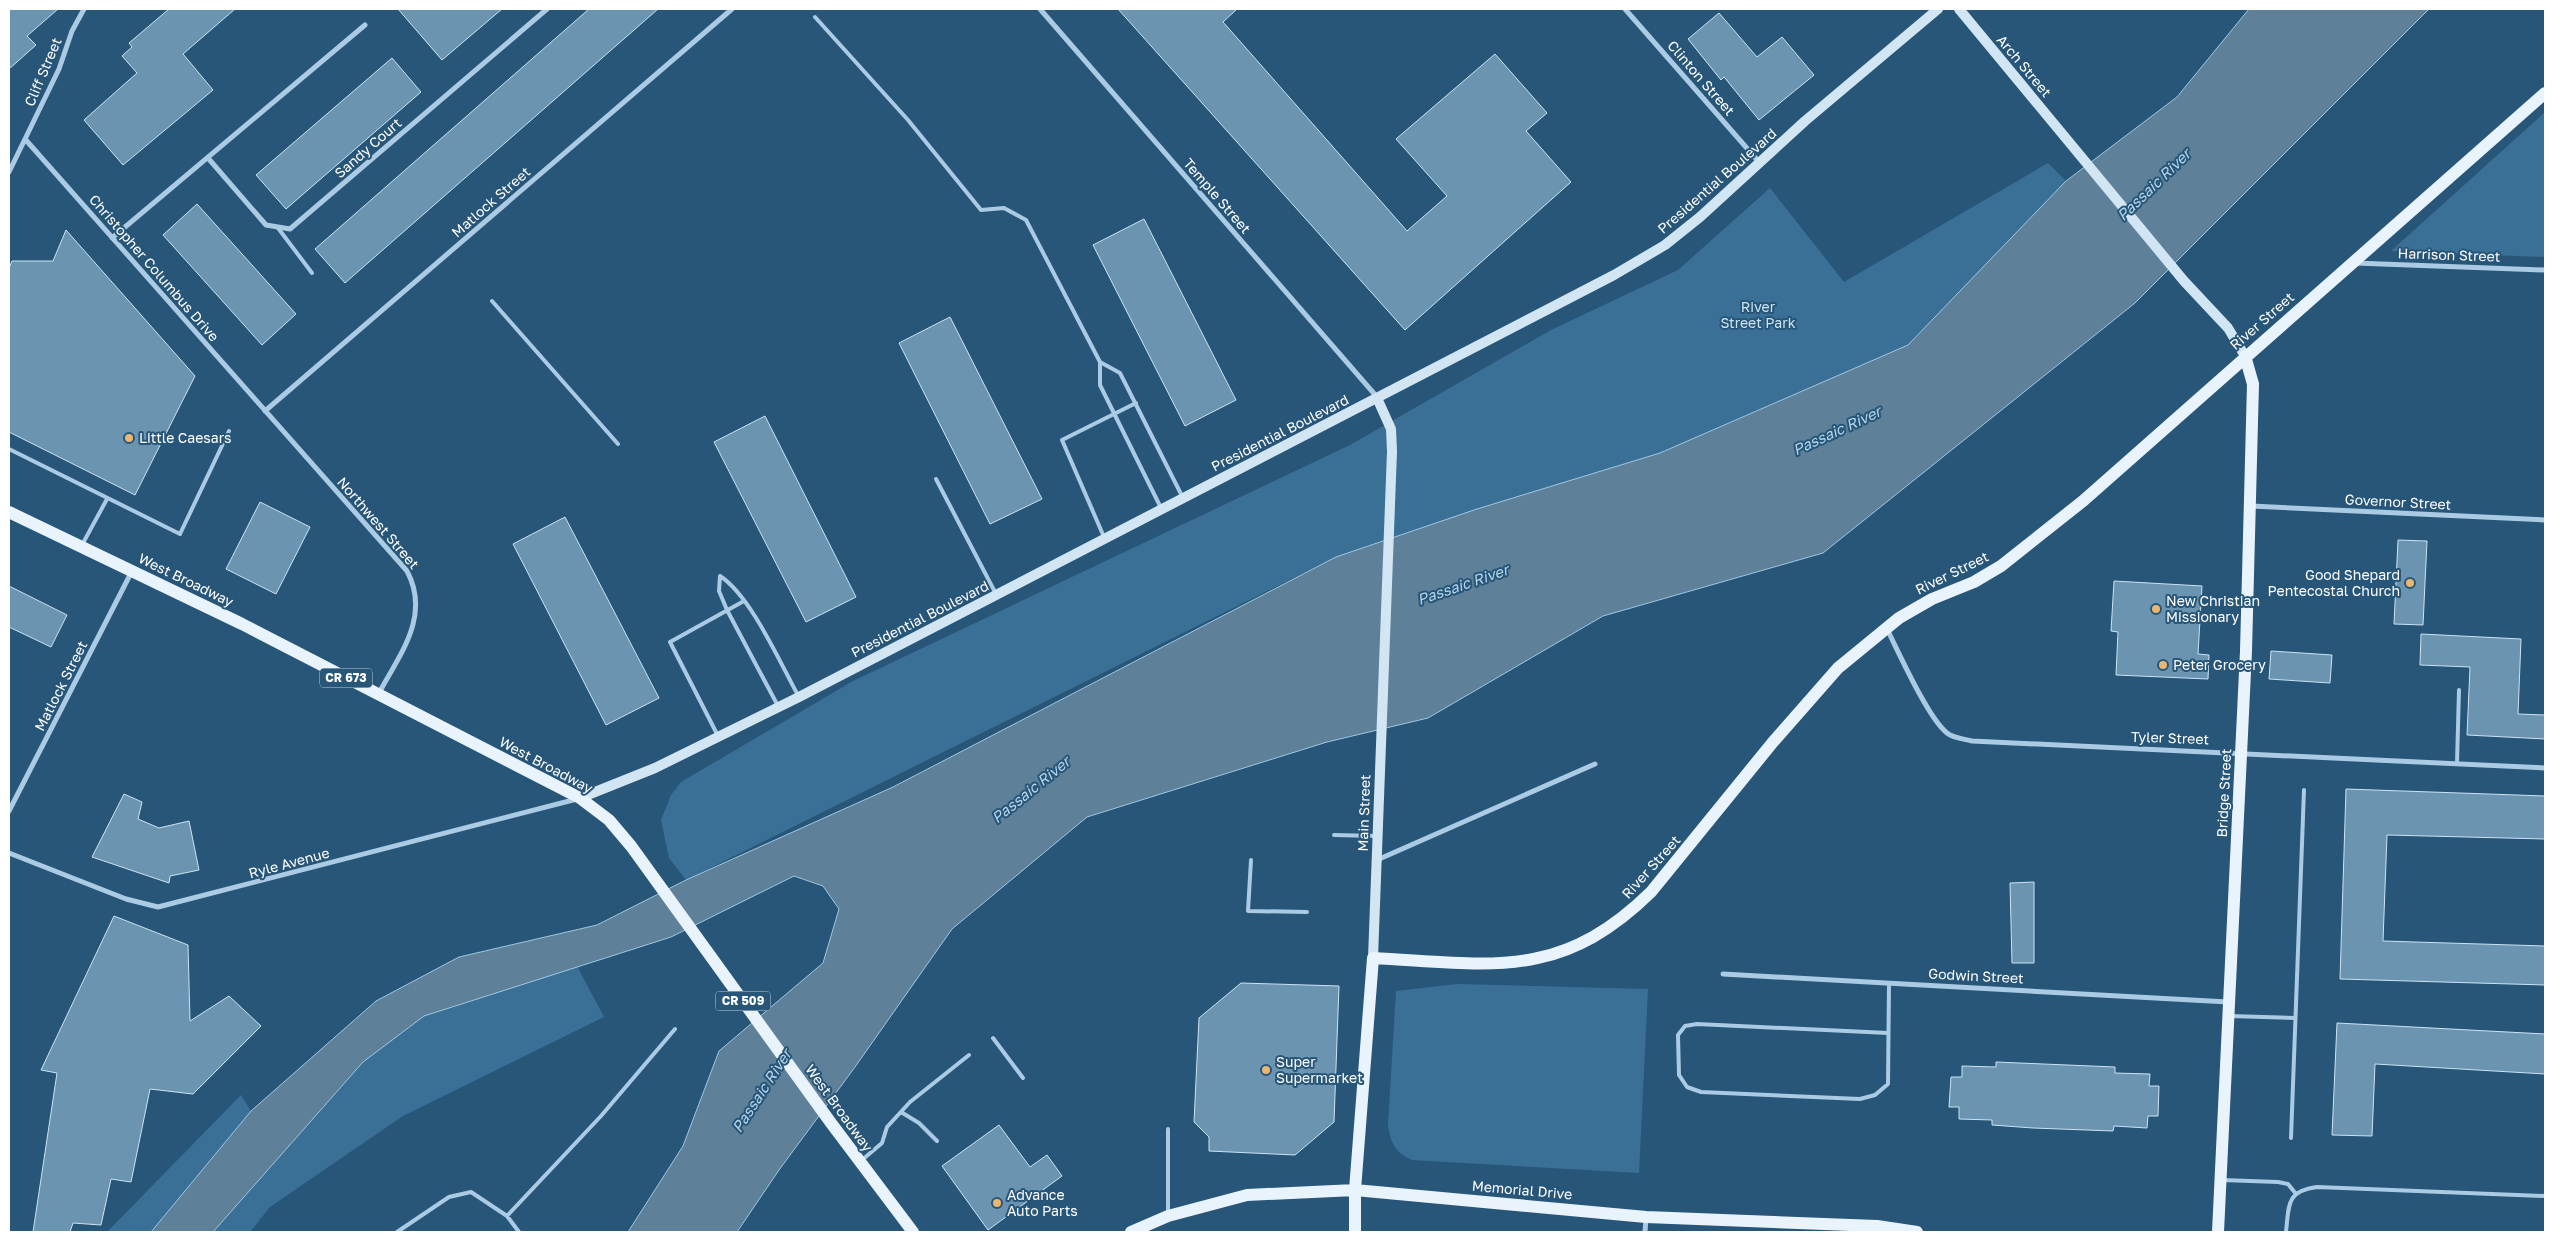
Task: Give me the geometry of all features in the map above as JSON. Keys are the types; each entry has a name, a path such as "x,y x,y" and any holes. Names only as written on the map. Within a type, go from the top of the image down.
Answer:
{"main road":[{"name":"River Street","path":"1372,958 1496,964 1525,962 1560,953 1602,933 1630,913 1651,892 1772,742 1838,668 1899,618 1932,599 1974,582 2002,566 2083,501 2545,93"},
{"name":"Bridge Street","path":"2218,1232 2241,752 2250,506 2253,384 2245,356"},
{"name":"West Broadway","path":"9,512 242,624 580,798 609,820 631,846 831,1123 913,1231"},
{"name":"Main Street","path":"1355,1232 1355,1190 1372,958"},
{"name":"Memorial Drive","path":"1131,1232 1168,1216 1247,1195 1355,1190 1646,1217 1877,1226 1917,1232"}],"street":[{"name":"Cliff Street","path":"9,172 59,69 72,31 84,9"},
{"name":"Sandy Court","path":"278,228 290,229 546,9"},
{"name":"Matlock Street","path":"265,411 732,9"},
{"name":"Temple Street","path":"1040,9 1378,398"},
{"name":"Clinton Street","path":"1626,9 1760,163"},
{"name":"Presidential Boulevard","path":"580,798 654,768 997,595 1161,508 1543,313 1664,245 1700,217 1877,59 1938,9"},
{"name":"Arch Street","path":"1959,9 2184,281 2228,328 2245,356"},
{"path":"112,238 365,25"},
{"name":"Christopher Columbus Drive","path":"25,139 265,411"},
{"path":"208,158 266,225 278,228"},
{"name":"Harrison Street","path":"2352,262 2545,270"},
{"name":"Main Street","path":"1372,958 1390,504 1391,429 1378,398"},
{"name":"Northwest Street","path":"265,411 407,571 414,584 417,608 411,633 378,694"},
{"name":"Governor Street","path":"2250,506 2545,520"},
{"name":"Matlock Street","path":"9,811 132,571"},
{"name":"Tyler Street","path":"1886,629 1932,716 1948,734 1972,741 2241,752 2545,768"},
{"path":"1377,860 1595,764"},
{"name":"Ryle Avenue","path":"9,852 126,899 158,907 580,798"},
{"name":"Godwin Street","path":"1723,974 2229,1002"},
{"path":"1645,1232 1646,1217"}],"lane":[{"path":"815,17 908,120 981,210 1004,208 1026,220 1100,362 1100,385 1113,415 1161,508"},
{"path":"278,228 312,273"},
{"path":"492,301 618,444"},
{"path":"1100,362 1120,372 1183,498"},
{"path":"1105,539 1062,440 1136,403"},
{"path":"9,449 180,534 229,431"},
{"path":"936,479 997,595"},
{"path":"82,546 107,499"},
{"path":"778,706 727,610 719,591 720,576 732,584 744,601 799,696"},
{"path":"718,736 670,642 744,601"},
{"path":"2457,763 2459,690"},
{"path":"2291,1138 2304,790"},
{"path":"1334,834 1378,836"},
{"path":"1251,860 1248,911 1307,912"},
{"path":"1888,1032 1697,1024 1685,1026 1678,1035 1679,1075 1687,1087 1702,1092 1860,1099 1875,1095 1888,1084 1889,983"},
{"path":"2228,1016 2296,1018"},
{"path":"507,1216 600,1116 675,1029"},
{"path":"993,1038 1024,1078"},
{"path":"860,1162 882,1143 887,1127 901,1112 969,1055"},
{"path":"901,1112 919,1123 937,1142"},
{"path":"1168,1129 1168,1216"},
{"path":"2220,1180 2278,1182 2288,1184 2296,1194"},
{"path":"2286,1232 2289,1202 2302,1189 2318,1187 2545,1196"},
{"path":"397,1232 449,1197 471,1192 507,1216 519,1232"}],"green space":[{"path":"2545,112 2545,257 2391,251"},
{"name":"River Street Park","path":"2048,163 2066,181 1908,345 1660,453 1336,557 686,880 669,858 661,820 671,795 681,782 853,681 1350,445 1551,330 1678,270 1770,188 1844,282"},
{"path":"577,966 604,1017 403,1116 270,1207 250,1232 213,1232 363,1062 424,1016"},
{"path":"1457,984 1648,989 1639,1173 1412,1160 1401,1154 1392,1142 1388,1125 1396,991"},
{"path":"241,1095 251,1111 151,1232 107,1232"}],"water":[{"name":"Passaic River","path":"2249,9 2429,9 2135,303 1823,553 1603,616 1428,718 1327,742 1087,817 952,929 855,1067 779,1170 737,1232 628,1232 683,1146 719,1051 823,963 839,909 823,886 794,876 671,937 424,1016 363,1062 213,1232 151,1232 251,1111 376,1001 459,957 597,925 686,880 893,787 1336,557 1477,509 1660,453 1908,345 2066,181 2177,97"}],"building":[{"path":"9,9 58,9 27,36 36,45 9,69"},
{"path":"169,9 235,9 183,54 213,90 123,165 84,120 137,73 122,56 132,47 129,43"},
{"path":"398,9 502,9 442,60"},
{"path":"589,9 658,9 345,283 315,249"},
{"path":"1118,9 1237,9 1223,22 1407,231 1447,196 1396,139 1495,54 1547,113 1526,131 1571,182 1405,330"},
{"path":"1719,13 1757,57 1782,37 1814,75 1759,120 1724,77 1721,80 1688,39"},
{"path":"392,58 421,92 286,209 256,175"},
{"path":"197,204 296,314 262,345 163,235"},
{"path":"1144,219 1236,400 1185,426 1093,245"},
{"path":"66,230 195,376 135,495 9,432 9,268 12,261 53,261"},
{"path":"950,317 1042,499 990,524 899,343"},
{"path":"765,416 856,597 806,622 714,442"},
{"path":"260,502 310,527 276,594 226,569"},
{"path":"565,517 659,698 606,725 513,544"},
{"name":"Good Shepard Pentecostal Church","path":"2398,540 2427,541 2423,625 2394,624"},
{"path":"2114,581 2202,586 2198,654 2209,655 2208,679 2116,675 2118,632 2111,631"},
{"path":"9,586 67,615 51,647 9,627"},
{"path":"2421,634 2521,639 2518,714 2545,715 2545,739 2467,735 2470,667 2420,665"},
{"path":"2271,651 2332,655 2330,683 2269,679"},
{"path":"2346,789 2545,796 2545,839 2387,835 2383,941 2545,946 2545,985 2340,979"},
{"path":"124,794 142,802 138,819 159,828 189,821 199,870 170,876 169,883 92,857"},
{"path":"2034,882 2034,963 2012,963 2010,883"},
{"path":"114,916 188,945 190,1021 229,996 261,1026 193,1094 150,1089 131,1182 111,1179 101,1225 73,1223 70,1232 33,1232 57,1073 41,1070"},
{"name":"Super Supermarket","path":"1241,983 1339,986 1334,1122 1295,1155 1209,1151 1209,1137 1194,1122 1199,1018"},
{"path":"2337,1023 2545,1034 2545,1074 2375,1064 2372,1136 2332,1135"},
{"path":"1996,1062 2115,1067 2115,1073 2150,1074 2149,1086 2159,1086 2158,1116 2148,1116 2147,1128 2114,1126 2113,1131 1992,1125 1992,1120 1959,1119 1959,1107 1949,1107 1951,1077 1962,1077 1962,1066 1996,1067"},
{"name":"Advance Auto Parts","path":"999,1125 1030,1167 1047,1155 1062,1176 988,1230 942,1166"}],"place":[{"name":"Little Caesars","path":"129,438"},
{"name":"Good Shepard Pentecostal Church","path":"2410,583"},
{"name":"New Christian Missionary","path":"2156,609"},
{"name":"Peter Grocery","path":"2163,665"},
{"name":"Super Supermarket","path":"1266,1070"},
{"name":"Advance Auto Parts","path":"997,1203"}]}
